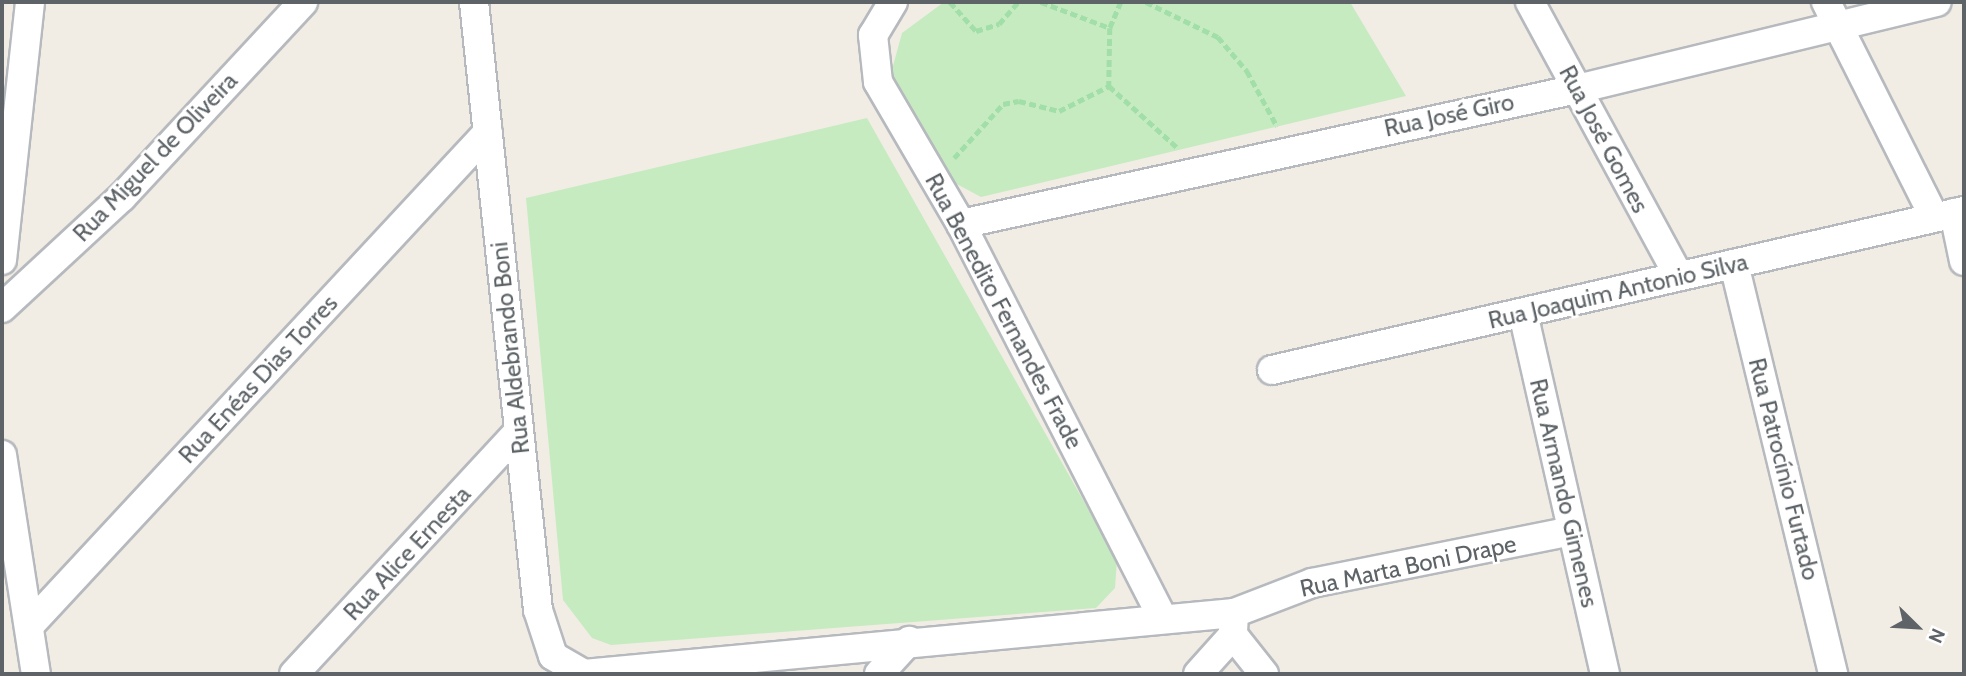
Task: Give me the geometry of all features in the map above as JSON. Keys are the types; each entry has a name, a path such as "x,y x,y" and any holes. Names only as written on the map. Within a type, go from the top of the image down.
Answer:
{"street":[{"path":"2,260 30,2"},
{"name":"Rua Miguel de Oliveira","path":"2,308 122,197 303,2"},
{"name":"Rua Aldebrando Boni","path":"474,2 538,610 553,656 584,674"},
{"name":"Rua José Gomes","path":"1530,2 1679,276"},
{"name":"Rua José Giro","path":"961,224 1287,149 1577,89 1833,14 1937,2"},
{"name":"Rua Benedito Fernandes Frade","path":"892,3 873,35 878,82 961,224 1162,616"},
{"path":"1833,14 1951,214 1964,261"},
{"name":"Rua Enéas Dias Torres","path":"29,626 488,132"},
{"name":"Rua Joaquim Antonio Silva","path":"1272,370 1951,214"},
{"name":"Rua Patrocínio Furtado","path":"1734,264 1833,674"},
{"name":"Rua Armando Gimenes","path":"1523,313 1605,674"},
{"name":"Rua Alice Ernesta","path":"294,674 519,431"},
{"path":"2,455 36,674"},
{"name":"Rua Marta Boni Drape","path":"584,674 1162,616 1234,624 1312,583 1572,531"},
{"path":"1198,674 1234,624 1264,674"},
{"path":"879,674 909,641"}],"path":[{"path":"950,2 976,31 999,24 1018,2"},
{"path":"1041,2 1110,28"},
{"path":"1121,2 1110,28 1109,86 1201,169"},
{"path":"1146,2 1218,37 1247,71 1287,149"},
{"path":"937,180 998,106 1019,101 1059,111 1109,86"}],"green space":[{"path":"944,2 1350,2 1406,96 981,197 951,181 890,77 902,33"},
{"path":"867,118 1117,560 1115,588 1096,608 611,645 592,638 563,600 526,198"}]}
